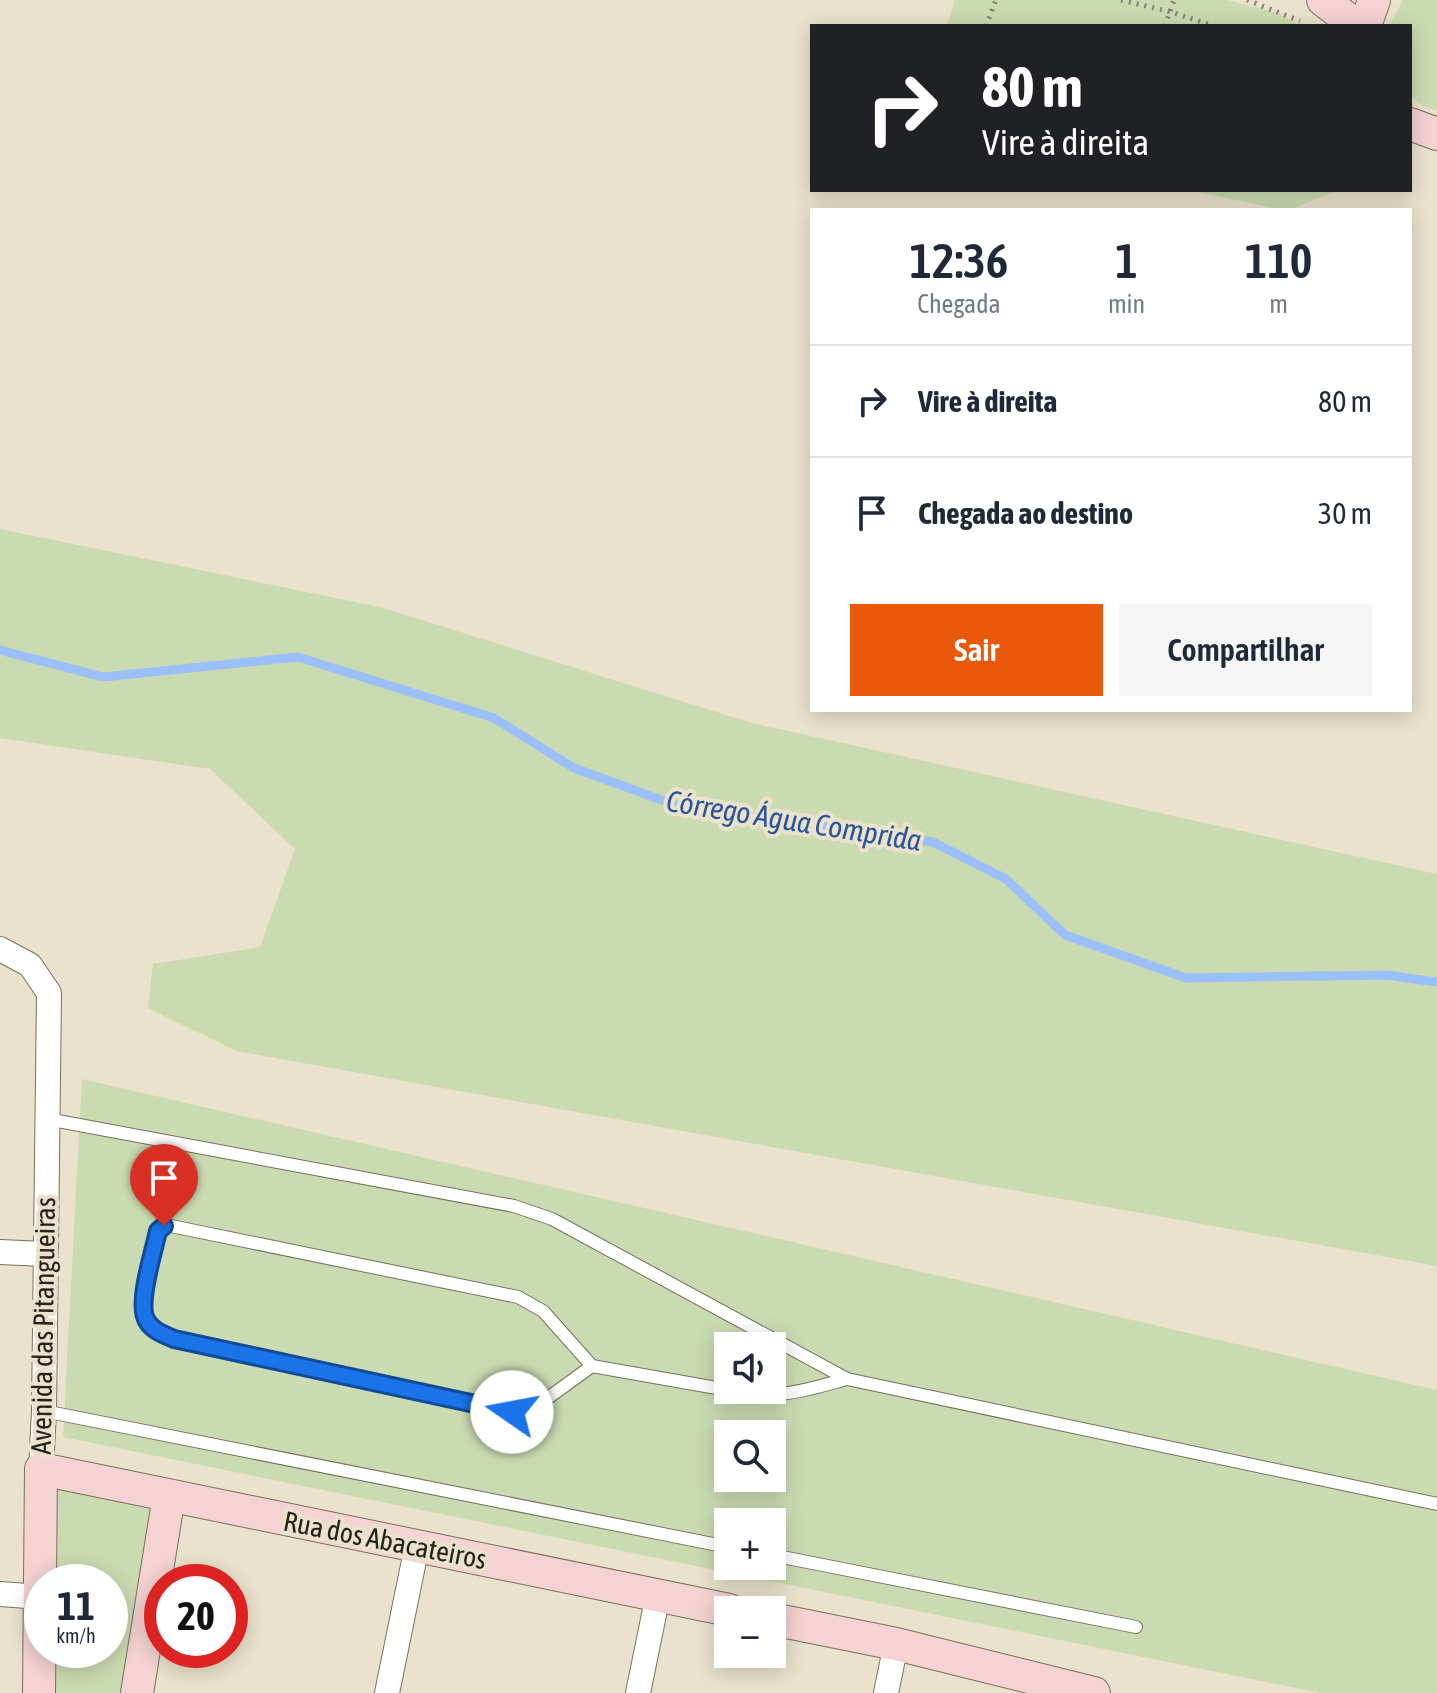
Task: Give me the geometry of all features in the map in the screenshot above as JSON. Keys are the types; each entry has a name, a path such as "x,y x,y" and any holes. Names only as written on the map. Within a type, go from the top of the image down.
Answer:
{"street":[{"path":"1323,0 1351,24"},
{"path":"1366,24 1374,0"},
{"path":"1412,125 1437,134"},
{"name":"Avenida das Pitangueiras","path":"0,949 30,965 49,993 40,1564"},
{"path":"0,1252 44,1254"},
{"name":"Rua dos Abacateiros","path":"41,1469 714,1607"},
{"path":"137,1693 169,1496"},
{"path":"387,1693 417,1546"},
{"path":"0,1594 24,1596"},
{"path":"638,1693 658,1595"},
{"path":"786,1622 896,1644 1094,1693"},
{"path":"886,1693 896,1644"},
{"name":"Avenida das Pitangueiras","path":"39,1668 39,1693"}],"lane":[{"path":"47,1119 514,1206 552,1219 847,1379 1437,1504"},
{"path":"592,1366 534,1408 512,1412 174,1339 157,1332 145,1319 142,1304 158,1231 164,1226 171,1226 518,1297 543,1311 592,1366 714,1387"},
{"path":"786,1394 847,1379"},
{"path":"44,1411 714,1544"},
{"path":"786,1558 1136,1627"}],"path":[{"path":"987,24 996,0"},
{"path":"1121,0 1208,24"},
{"path":"1166,24 1174,0"},
{"path":"1247,0 1307,24"}],"green space":[{"path":"955,0 1227,0 1278,13 1297,24 948,24"},
{"path":"1403,0 1437,0 1437,111 1412,98 1412,24 1390,24"},
{"path":"1198,192 1334,192 1294,208 1274,208"},
{"path":"0,529 380,607 752,723 1437,874 1437,1266 236,1051 148,1008 153,964 260,947 295,849 210,769 0,738"},
{"path":"82,1079 1437,1390 1437,1693 1320,1693 765,1580 786,1580 786,1508 714,1508 714,1570 63,1437"},
{"path":"51,1486 168,1509 158,1564 144,1564 144,1635 133,1693 48,1693 48,1668 128,1668 128,1564 50,1564"}],"waterway":[{"name":"Córrego Água Comprida","path":"0,650 103,677 298,657 494,718 574,768 675,805 933,842 1006,879 1065,935 1186,978 1386,975 1437,982"}],"route":[{"path":"164,1226 158,1231 142,1304 145,1319 157,1332 174,1339 512,1412"}]}
